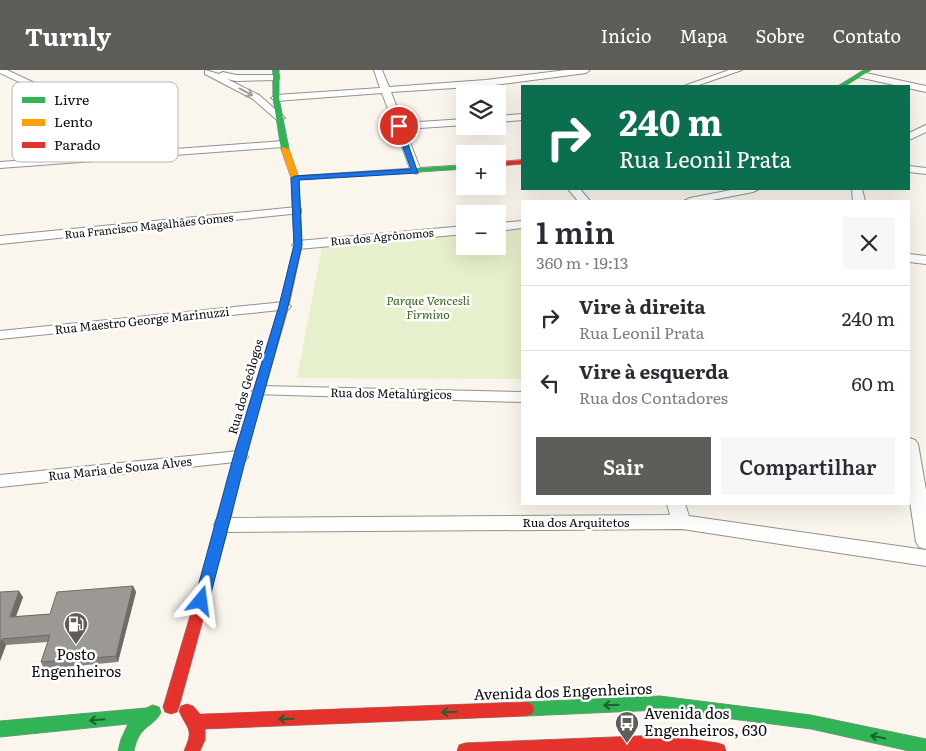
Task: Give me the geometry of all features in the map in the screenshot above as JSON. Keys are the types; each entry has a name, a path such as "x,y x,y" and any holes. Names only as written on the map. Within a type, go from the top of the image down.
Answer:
{"street":[{"path":"0,70 26,82"},
{"path":"378,70 416,171"},
{"path":"276,98 486,84 586,70"},
{"path":"691,85 738,70"},
{"path":"205,71 236,78 276,74"},
{"path":"205,71 256,97 280,118"},
{"path":"843,85 865,72 926,89"},
{"name":"Rua dos Geólogos","path":"171,707 284,306 298,245 295,178 283,144 276,98 276,74"},
{"path":"506,118 521,116"},
{"path":"399,126 456,123"},
{"path":"910,136 926,128"},
{"path":"178,152 283,144"},
{"path":"0,165 43,162"},
{"path":"506,163 521,162"},
{"path":"295,178 456,168"},
{"path":"910,168 926,171"},
{"path":"575,190 583,200"},
{"path":"695,200 748,190"},
{"name":"Rua Francisco Magalhães Gomes","path":"0,240 297,211"},
{"path":"506,226 521,224"},
{"name":"Rua dos Agrônomos","path":"298,245 456,231"},
{"path":"910,258 926,260"},
{"name":"Rua Maestro George Marinuzzi","path":"0,336 284,306"},
{"name":"Rua dos Metalúrgicos","path":"260,391 521,397"},
{"path":"910,450 926,542"},
{"name":"Rua Maria de Souza Alves","path":"0,481 240,458"},
{"path":"676,505 682,522"},
{"name":"Rua dos Arquitetos","path":"223,525 682,522 926,558"},
{"name":"Avenida dos Engenheiros","path":"197,722 660,703 811,722 926,747"},
{"path":"0,728 146,715 171,707 188,711 197,722 198,739 192,751"},
{"path":"126,751 130,732 146,715"},
{"path":"465,751 664,743 718,751"}],"green space":[{"name":"Parque Vencesli Firmino","path":"521,227 521,379 297,378 322,247 456,234 456,255 506,255 506,228"}],"building":[{"path":"133,586 116,656 41,662 50,635 2,639 0,644 0,592 19,591 10,617 50,614 57,592"}],"traffic: fast":[{"path":"276,70 276,98 285,149"},
{"path":"843,85 868,70"},
{"path":"295,178 456,168"},
{"path":"526,709 660,703 811,722 926,747"},
{"path":"126,751 134,728 142,719 153,712"},
{"path":"0,729 146,715"}],"traffic: slow":[{"path":"225,518 239,457 284,306 298,245 295,178 285,149"}],"traffic: jam":[{"path":"506,163 521,162"},
{"path":"171,707 225,518"},
{"path":"197,722 526,709"},
{"path":"187,711 194,720 197,730 192,751"},
{"path":"465,751 664,743 718,751"}],"place":[{"name":"Posto Engenheiros","path":"76,645"},
{"name":"Avenida dos Engenheiros, 630","path":"627,744"}],"route":[{"path":"201,601 284,306 298,245 295,178 416,171 399,126"}]}
